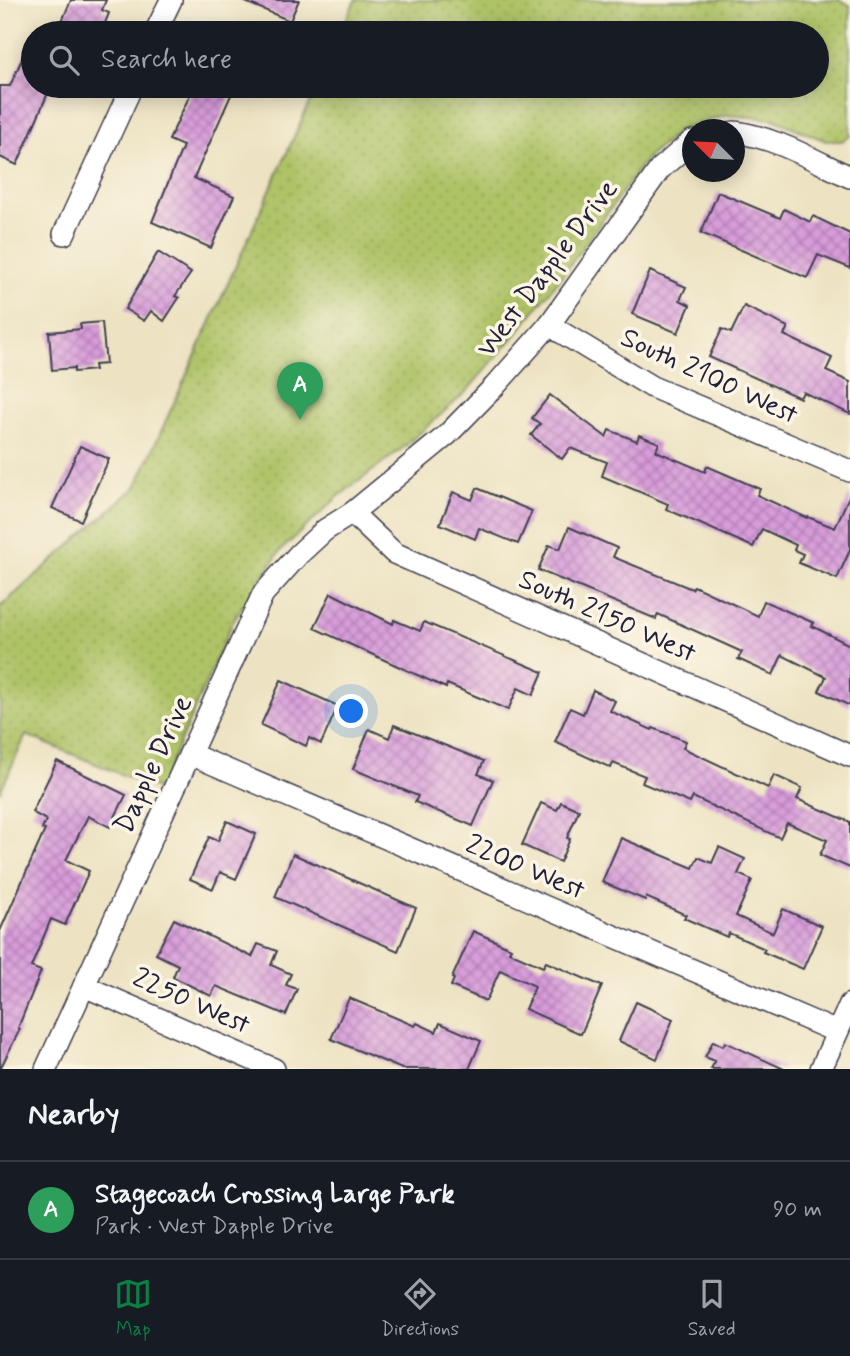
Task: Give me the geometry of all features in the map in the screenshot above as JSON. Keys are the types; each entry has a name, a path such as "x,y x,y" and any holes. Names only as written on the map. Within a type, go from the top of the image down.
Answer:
{"street":[{"path":"160,21 170,0"},
{"path":"64,234 126,98"},
{"path":"745,134 775,142 850,177"},
{"name":"West Dapple Drive","path":"352,513 447,435 495,386 549,325 642,191 660,169 682,150"},
{"name":"South 2100 West","path":"549,325 652,387 850,471"},
{"name":"Dapple Drive","path":"46,1069 263,594 325,530 352,513"},
{"name":"South 2150 West","path":"352,513 394,553 850,756"},
{"name":"2200 West","path":"190,754 837,1032"},
{"name":"2250 West","path":"84,986 274,1069"},
{"path":"821,1069 850,1004"}],"green space":[{"path":"355,0 840,0 850,5 850,136 842,141 826,141 773,119 727,115 714,119 682,119 682,129 647,158 565,272 465,393 404,447 339,496 280,551 233,621 159,790 26,735 0,792 0,607 136,487 312,98 829,98 829,21 345,21"}],"building":[{"path":"71,0 106,0 102,10 109,13 106,21 62,21"},
{"path":"241,0 299,0 290,21"},
{"path":"21,61 21,98 46,98 17,165 0,157 0,86 10,86"},
{"path":"188,98 230,98 194,178 234,196 211,248 152,222 183,146 169,140"},
{"path":"718,192 780,218 784,209 810,222 813,216 850,234 850,268 818,255 807,278 701,233"},
{"path":"158,252 191,273 175,296 179,298 164,321 151,311 144,321 125,309"},
{"path":"650,271 686,287 680,300 690,305 678,333 632,314"},
{"path":"744,306 788,327 784,335 832,358 826,371 850,382 850,414 803,392 800,398 709,357 722,329 731,333"},
{"path":"102,322 106,364 94,365 95,370 52,370 49,332 81,329 80,324"},
{"path":"550,395 606,437 609,430 637,441 639,435 659,443 656,451 705,472 707,466 760,489 757,495 835,528 850,494 850,550 837,579 799,563 803,554 794,550 796,545 762,529 753,547 666,509 668,504 602,476 607,462 570,448 562,459 531,435 540,424 532,418"},
{"path":"80,446 109,459 81,521 52,508"},
{"path":"477,488 532,511 518,544 479,528 475,539 440,524 453,492 472,500"},
{"path":"569,527 617,548 613,557 692,589 694,586 758,616 764,601 814,623 812,626 850,645 850,706 819,691 826,677 782,655 773,675 738,659 742,652 658,614 656,619 538,570 549,545 560,549"},
{"path":"331,593 393,624 394,620 420,631 424,622 543,672 533,695 518,688 508,710 447,684 446,688 314,628"},
{"path":"281,680 338,706 321,744 309,738 306,746 261,725"},
{"path":"593,690 615,701 610,711 652,730 653,728 686,741 683,748 768,788 774,775 802,788 797,799 850,822 850,868 820,855 827,840 787,823 780,838 693,797 690,803 642,783 645,776 613,763 611,768 555,742 570,708 583,714"},
{"path":"394,725 484,761 478,774 493,780 473,826 415,802 418,796 353,769 369,729 389,738"},
{"path":"57,761 126,795 110,827 88,816 66,860 89,871 65,925 51,919 31,967 41,971 18,1028 20,1029 0,1069 0,931 45,830 42,829 46,820 32,812"},
{"path":"561,802 579,810 560,862 522,845 541,803 557,810"},
{"path":"227,821 256,834 236,879 220,872 213,889 190,879 209,837 218,841"},
{"path":"621,838 693,868 698,857 712,863 719,847 745,859 738,874 752,880 736,916 773,933 783,909 822,926 803,969 763,952 765,949 729,933 727,937 684,918 686,915 646,897 645,900 602,882"},
{"path":"293,854 416,908 398,951 275,897"},
{"path":"174,919 252,957 258,944 277,951 271,965 291,974 286,985 297,989 286,1015 216,986 211,996 173,977 178,965 156,954"},
{"path":"473,931 511,948 509,952 543,967 546,962 602,986 581,1034 525,1009 535,986 500,970 486,1001 451,986"},
{"path":"349,998 415,1026 417,1023 436,1032 440,1023 481,1041 469,1069 402,1069 331,1039"},
{"path":"636,1002 673,1019 657,1059 619,1041"},
{"path":"713,1041 723,1046 725,1042 784,1069 711,1069 715,1061 705,1057"}],"place":[{"name":"Stagecoach Crossing Large Park","path":"300,420"}]}
